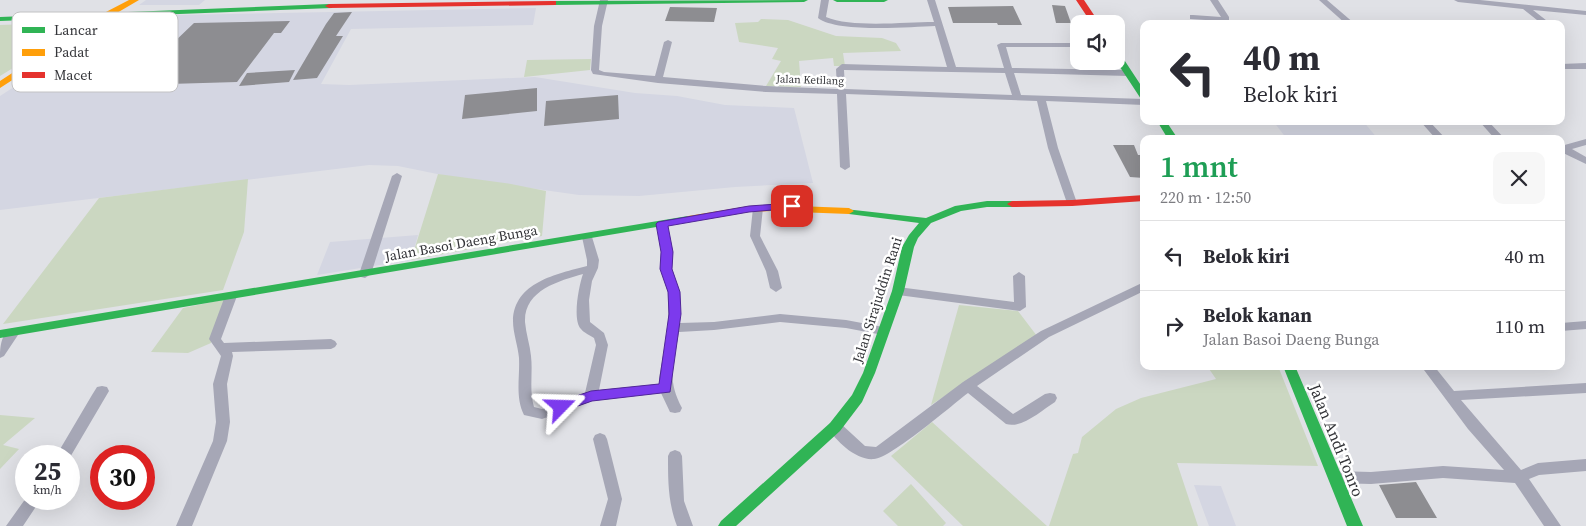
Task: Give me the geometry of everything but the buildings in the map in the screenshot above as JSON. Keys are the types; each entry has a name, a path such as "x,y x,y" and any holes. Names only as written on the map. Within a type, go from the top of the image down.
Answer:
{"street":[{"path":"113,12 135,0"},
{"path":"178,12 323,6 804,0"},
{"path":"825,0 822,18 831,22 848,24 937,24"},
{"path":"837,0 884,0"},
{"path":"931,0 952,68"},
{"path":"1080,0 1090,15"},
{"path":"1214,0 1225,20"},
{"path":"1323,0 1346,20"},
{"path":"1458,0 1527,4 1538,8 1586,13"},
{"name":"Jalan Ketilang","path":"604,1 598,26 595,70 603,74 712,86 1140,102"},
{"path":"1527,4 1543,20"},
{"path":"1193,17 1212,20"},
{"path":"658,80 668,42"},
{"path":"1017,98 1002,44 1070,45"},
{"path":"1565,67 1586,66"},
{"path":"845,167 840,92 840,70 842,67 1009,69 1128,73"},
{"path":"1125,68 1140,90"},
{"path":"0,85 12,77"},
{"path":"1041,99 1053,148 1072,203"},
{"path":"1428,125 1437,135"},
{"path":"1487,125 1496,135"},
{"path":"1565,148 1586,142"},
{"path":"1565,150 1586,161"},
{"path":"365,274 397,176"},
{"name":"Jalan Sirajuddin Rani","path":"726,526 835,427 848,411 864,386 898,291 908,247 913,236 927,221 945,212 1004,203 1072,203 1140,198"},
{"name":"Jalan Basoi Daeng Bunga","path":"0,334 758,208 802,206 927,221"},
{"path":"758,208 755,236 772,271 776,288"},
{"path":"662,224 667,252 666,269 674,292 674,328 665,388 675,408"},
{"path":"587,237 593,260 592,268 586,281 583,300 584,322 588,329 600,336 602,345 591,396"},
{"path":"592,268 550,281 530,291 523,301 519,320 525,357 525,396 529,410 542,414 591,396 665,388"},
{"path":"898,291 1020,307 1019,276"},
{"path":"835,427 866,454 877,453 968,386 1045,334 1140,288"},
{"path":"231,296 215,339 216,344 223,348 331,344"},
{"path":"674,328 714,326 780,318 846,324 883,330"},
{"path":"1565,327 1586,325"},
{"path":"0,353 14,332"},
{"path":"184,526 222,431 220,384 227,356 223,348"},
{"name":"Jalan Andi Tonro","path":"1291,370 1355,526"},
{"path":"1430,370 1473,425 1519,477 1553,526"},
{"path":"968,386 1011,420 1021,417 1050,398"},
{"path":"1450,396 1518,390 1586,388"},
{"path":"70,445 85,414 102,391"},
{"path":"600,440 615,499 608,526"},
{"path":"674,456 675,494 678,510 685,526"},
{"path":"1335,478 1371,478 1443,472 1519,477 1538,469 1586,465"},
{"path":"14,526 26,510"}],"shaded area":[{"path":"146,0 205,0 199,5 139,5"},
{"path":"536,8 533,25 351,29 321,84 349,85 535,77 635,93 677,96 725,105 794,108 813,183 735,187 639,196 579,195 452,177 398,166 369,165 0,210 0,96 12,88 12,92 178,92 178,15"},
{"path":"1276,125 1366,125 1375,135 1284,135"},
{"path":"418,235 411,260 317,275 330,242"},
{"path":"1194,485 1221,486 1236,526 1209,526"}],"green space":[{"path":"761,19 788,20 836,36 882,38 896,43 901,51 843,53 845,66 834,66 833,58 799,61 801,87 766,86 781,61 772,59 778,48 739,42 735,23 758,22"},
{"path":"0,25 12,25 12,69 0,76"},
{"path":"591,59 590,70 524,77 527,60"},
{"path":"438,174 546,191 542,236 411,260"},
{"path":"248,179 244,232 223,290 3,324 99,198"},
{"path":"227,299 211,343 188,353 151,352 183,308"},
{"path":"959,305 1018,311 1037,336 931,405"},
{"path":"1210,370 1280,370 1318,466 1177,463 1198,526 1049,526 1073,454 1078,453 1082,437 1116,409 1141,398 1216,379"},
{"path":"0,415 35,418 3,445 15,448 15,453 0,469"},
{"path":"932,422 1047,526 963,526 891,456"},
{"path":"911,484 946,523 943,526 898,526 883,511"}],"traffic: fast":[{"path":"553,3 804,0"},
{"path":"837,0 884,0"},
{"path":"177,12 329,6"},
{"path":"0,19 12,19"},
{"path":"1125,68 1140,91"},
{"path":"1164,125 1170,135"},
{"path":"726,526 835,427 857,398 869,373 898,291 908,247 913,237 927,221 959,208 987,204 1012,204"},
{"path":"849,211 927,221"},
{"path":"0,334 688,219"},
{"path":"1291,370 1355,526"}],"traffic: slow":[{"path":"113,12 135,0"},
{"path":"0,85 12,77"},
{"path":"688,219 749,209 849,211"}],"traffic: jam":[{"path":"1080,0 1090,15"},
{"path":"329,6 553,3"},
{"path":"1012,204 1072,203 1140,198"}],"route":[{"path":"561,407 581,398 591,396 665,388 675,314 674,292 666,269 667,252 662,224 749,209 792,206"}]}
